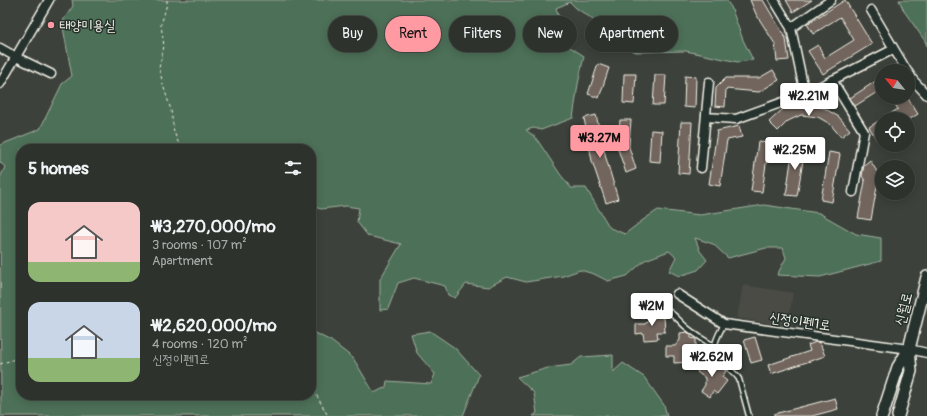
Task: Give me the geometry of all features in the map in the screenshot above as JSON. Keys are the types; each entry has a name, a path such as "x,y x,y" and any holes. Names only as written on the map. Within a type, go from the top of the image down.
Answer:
{"main road":[{"name":"신월로","path":"882,416 898,368 909,349 927,277"},
{"name":"신월로","path":"898,416 912,371 909,349"}],"street":[{"path":"0,84 49,0"},
{"path":"774,0 791,28 806,94"},
{"path":"791,28 831,0"},
{"path":"871,10 903,64"},
{"path":"0,48 51,74"},
{"path":"706,117 736,119 806,94 894,49"},
{"path":"832,80 864,132 853,192"},
{"path":"701,168 709,82"},
{"path":"915,82 927,94"},
{"name":"신정이펜1로","path":"677,294 724,324 909,349 927,353"}],"lane":[{"path":"643,315 649,310 664,309 671,313 699,338 715,346"},
{"path":"724,324 715,346 716,354 739,379 748,416"}],"path":[{"path":"166,0 167,4 161,25 164,46 159,68 171,110 174,132 178,144"},
{"path":"0,364 16,359"},
{"path":"316,394 328,416"}],"shaded area":[{"path":"743,285 793,293 787,326 737,318"}],"green space":[{"path":"72,0 726,0 731,7 743,40 753,60 738,62 686,51 678,51 678,16 588,16 570,2 556,8 559,16 523,16 523,52 577,52 584,56 573,118 541,130 534,128 526,130 536,138 571,188 586,188 610,228 625,234 658,210 700,215 764,205 819,213 856,234 881,238 881,261 820,277 777,275 786,258 783,248 766,248 728,258 713,244 695,238 700,251 707,260 698,270 679,276 669,271 676,257 669,251 645,260 627,276 608,281 594,274 580,270 563,276 526,282 507,277 488,287 466,284 455,298 448,295 445,286 414,278 398,283 388,309 380,310 380,279 401,244 368,236 357,222 359,208 346,206 321,209 316,208 316,144 16,144 16,400 316,400 316,334 331,341 353,358 374,393 386,387 387,381 431,384 435,374 417,353 411,334 430,331 455,348 479,375 463,416 1,416 0,178 5,167 0,162 0,145 40,129 62,84 72,76 62,22 73,6"},
{"path":"899,0 927,0 927,46 904,11"},
{"path":"613,355 613,372 623,363 644,377 664,405 667,416 533,416 537,413 534,393 517,377 548,368 571,365 581,357"}],"building":[{"path":"750,0 763,0 786,39 789,60 777,61 775,44 756,14"},
{"path":"786,0 812,0 793,12"},
{"path":"845,0 872,44 823,74 808,51 818,45 825,58 854,40 840,17 813,34 807,24"},
{"path":"598,64 609,68 599,98 588,94"},
{"path":"773,70 779,80 759,92 726,89 725,107 715,106 716,88 726,78 759,78"},
{"path":"624,74 636,74 634,104 623,103"},
{"path":"655,75 666,75 664,105 653,105"},
{"path":"685,76 696,77 695,108 684,107"},
{"path":"875,82 875,93 855,106 850,98"},
{"path":"803,103 824,108 839,117 850,130 841,137 830,124 818,117 801,115 788,121 778,131 769,122 784,108"},
{"path":"895,104 912,104 918,114 915,116 915,112 893,112 898,109"},
{"path":"596,115 606,158 618,199 606,203 592,161 584,118"},
{"path":"620,120 631,120 629,147 636,169 626,173 618,149"},
{"path":"681,122 692,122 689,174 678,173"},
{"path":"875,123 875,137 869,127"},
{"path":"739,126 742,137 727,140 720,186 709,184 717,131"},
{"path":"651,130 662,131 660,162 649,161"},
{"path":"758,142 769,143 762,192 751,191"},
{"path":"793,147 805,149 797,196 786,195"},
{"path":"829,152 840,154 832,202 821,200"},
{"path":"870,160 875,168 875,198 871,220 858,218 865,181 862,176 864,165"},
{"path":"659,312 660,317 664,317 665,332 657,332 658,339 644,340 643,333 636,334 636,324 645,324 650,319 649,314"},
{"path":"687,332 691,335 691,338 696,339 696,355 689,355 690,362 674,363 674,356 666,356 666,346 675,346 680,340 680,333"},
{"path":"755,337 762,360 751,363 744,340"},
{"path":"816,342 820,343 825,356 771,374 768,365 810,351 808,345"},
{"path":"712,362 726,371 722,377 727,381 717,394 713,391 710,397 701,391 705,385 705,378 697,372 703,363 709,366"},
{"path":"835,398 838,409 812,416 774,416 774,414"}],"place":[{"name":"태양미용실","path":"51,25"}]}
